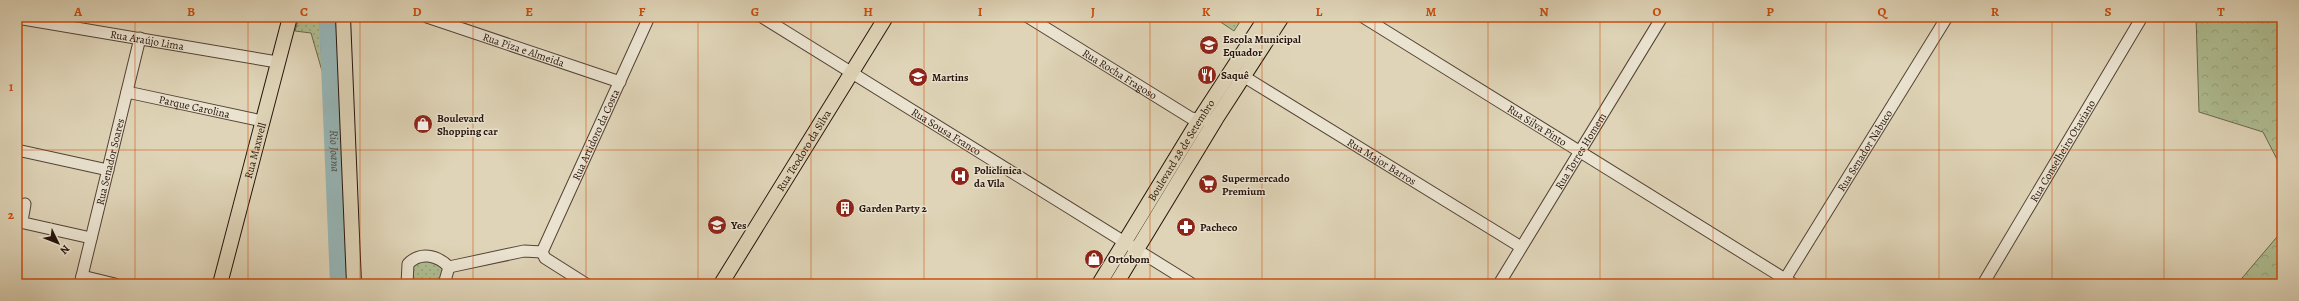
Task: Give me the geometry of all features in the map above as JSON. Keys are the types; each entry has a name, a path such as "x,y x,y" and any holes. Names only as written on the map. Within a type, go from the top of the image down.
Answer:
{"main road":[{"name":"Rua Maxwell","path":"220,284 290,17"},
{"path":"343,17 354,284"},
{"name":"Rua Teodoro da Silva","path":"721,284 886,17"},
{"name":"Boulevard 28 de Setembro","path":"1099,284 1199,120 1266,17"},
{"name":"Boulevard 28 de Setembro","path":"1116,284 1243,76 1282,17"}],"street":[{"name":"Rua Piza e Almeida","path":"427,17 620,82"},
{"name":"Rua Artidoro da Costa","path":"542,252 649,17"},
{"name":"Rua Sousa Franco","path":"762,17 1192,284"},
{"name":"Rua Rocha Fragoso","path":"1028,17 1192,118 1199,120 1216,120"},
{"name":"Rua Silva Pinto","path":"1363,17 1579,150 1787,282"},
{"name":"Rua Torres Homem","path":"1498,284 1662,17"},
{"name":"Rua Senador Nabuco","path":"1787,282 1947,17"},
{"name":"Rua Conselheiro Otaviano","path":"1983,284 2142,17"},
{"name":"Rua Araújo Lima","path":"17,18 277,62"},
{"name":"Rua Senador Soares","path":"81,280 140,38"},
{"name":"Rua Major Barros","path":"1243,76 1521,247"},
{"name":"Parque Carolina","path":"127,92 262,121"},
{"path":"17,150 108,170"},
{"path":"25,204 22,221 24,223 91,238"},
{"path":"407,284 408,264 417,257 430,256 436,258 449,267 524,251 542,252 545,258 586,284"},
{"path":"444,284 449,267"},
{"path":"81,280 115,284"}],"green space":[{"path":"299,17 320,17 322,71 311,33 295,31"},
{"path":"1213,17 1243,17 1234,31"},
{"path":"2196,17 2282,17 2282,169 2263,132 2199,112"},
{"path":"2282,231 2282,284 2237,284"},
{"path":"426,259 446,269 440,284 411,284 409,279 414,261"}],"waterway":[{"name":"Rio Joana","path":"329,17 340,284"}],"place":[{"name":"Escola Municipal Equador","path":"1209,45"},
{"name":"Saquê","path":"1207,75"},
{"name":"Martins","path":"918,77"},
{"name":"Boulevard Shopping car","path":"423,124"},
{"name":"Policlínica da Vila","path":"960,176"},
{"name":"Supermercado Premium","path":"1208,184"},
{"name":"Garden Party 2","path":"845,208"},
{"name":"Yes","path":"717,225"},
{"name":"Pacheco","path":"1186,227"},
{"name":"Ortobom","path":"1094,259"}]}
